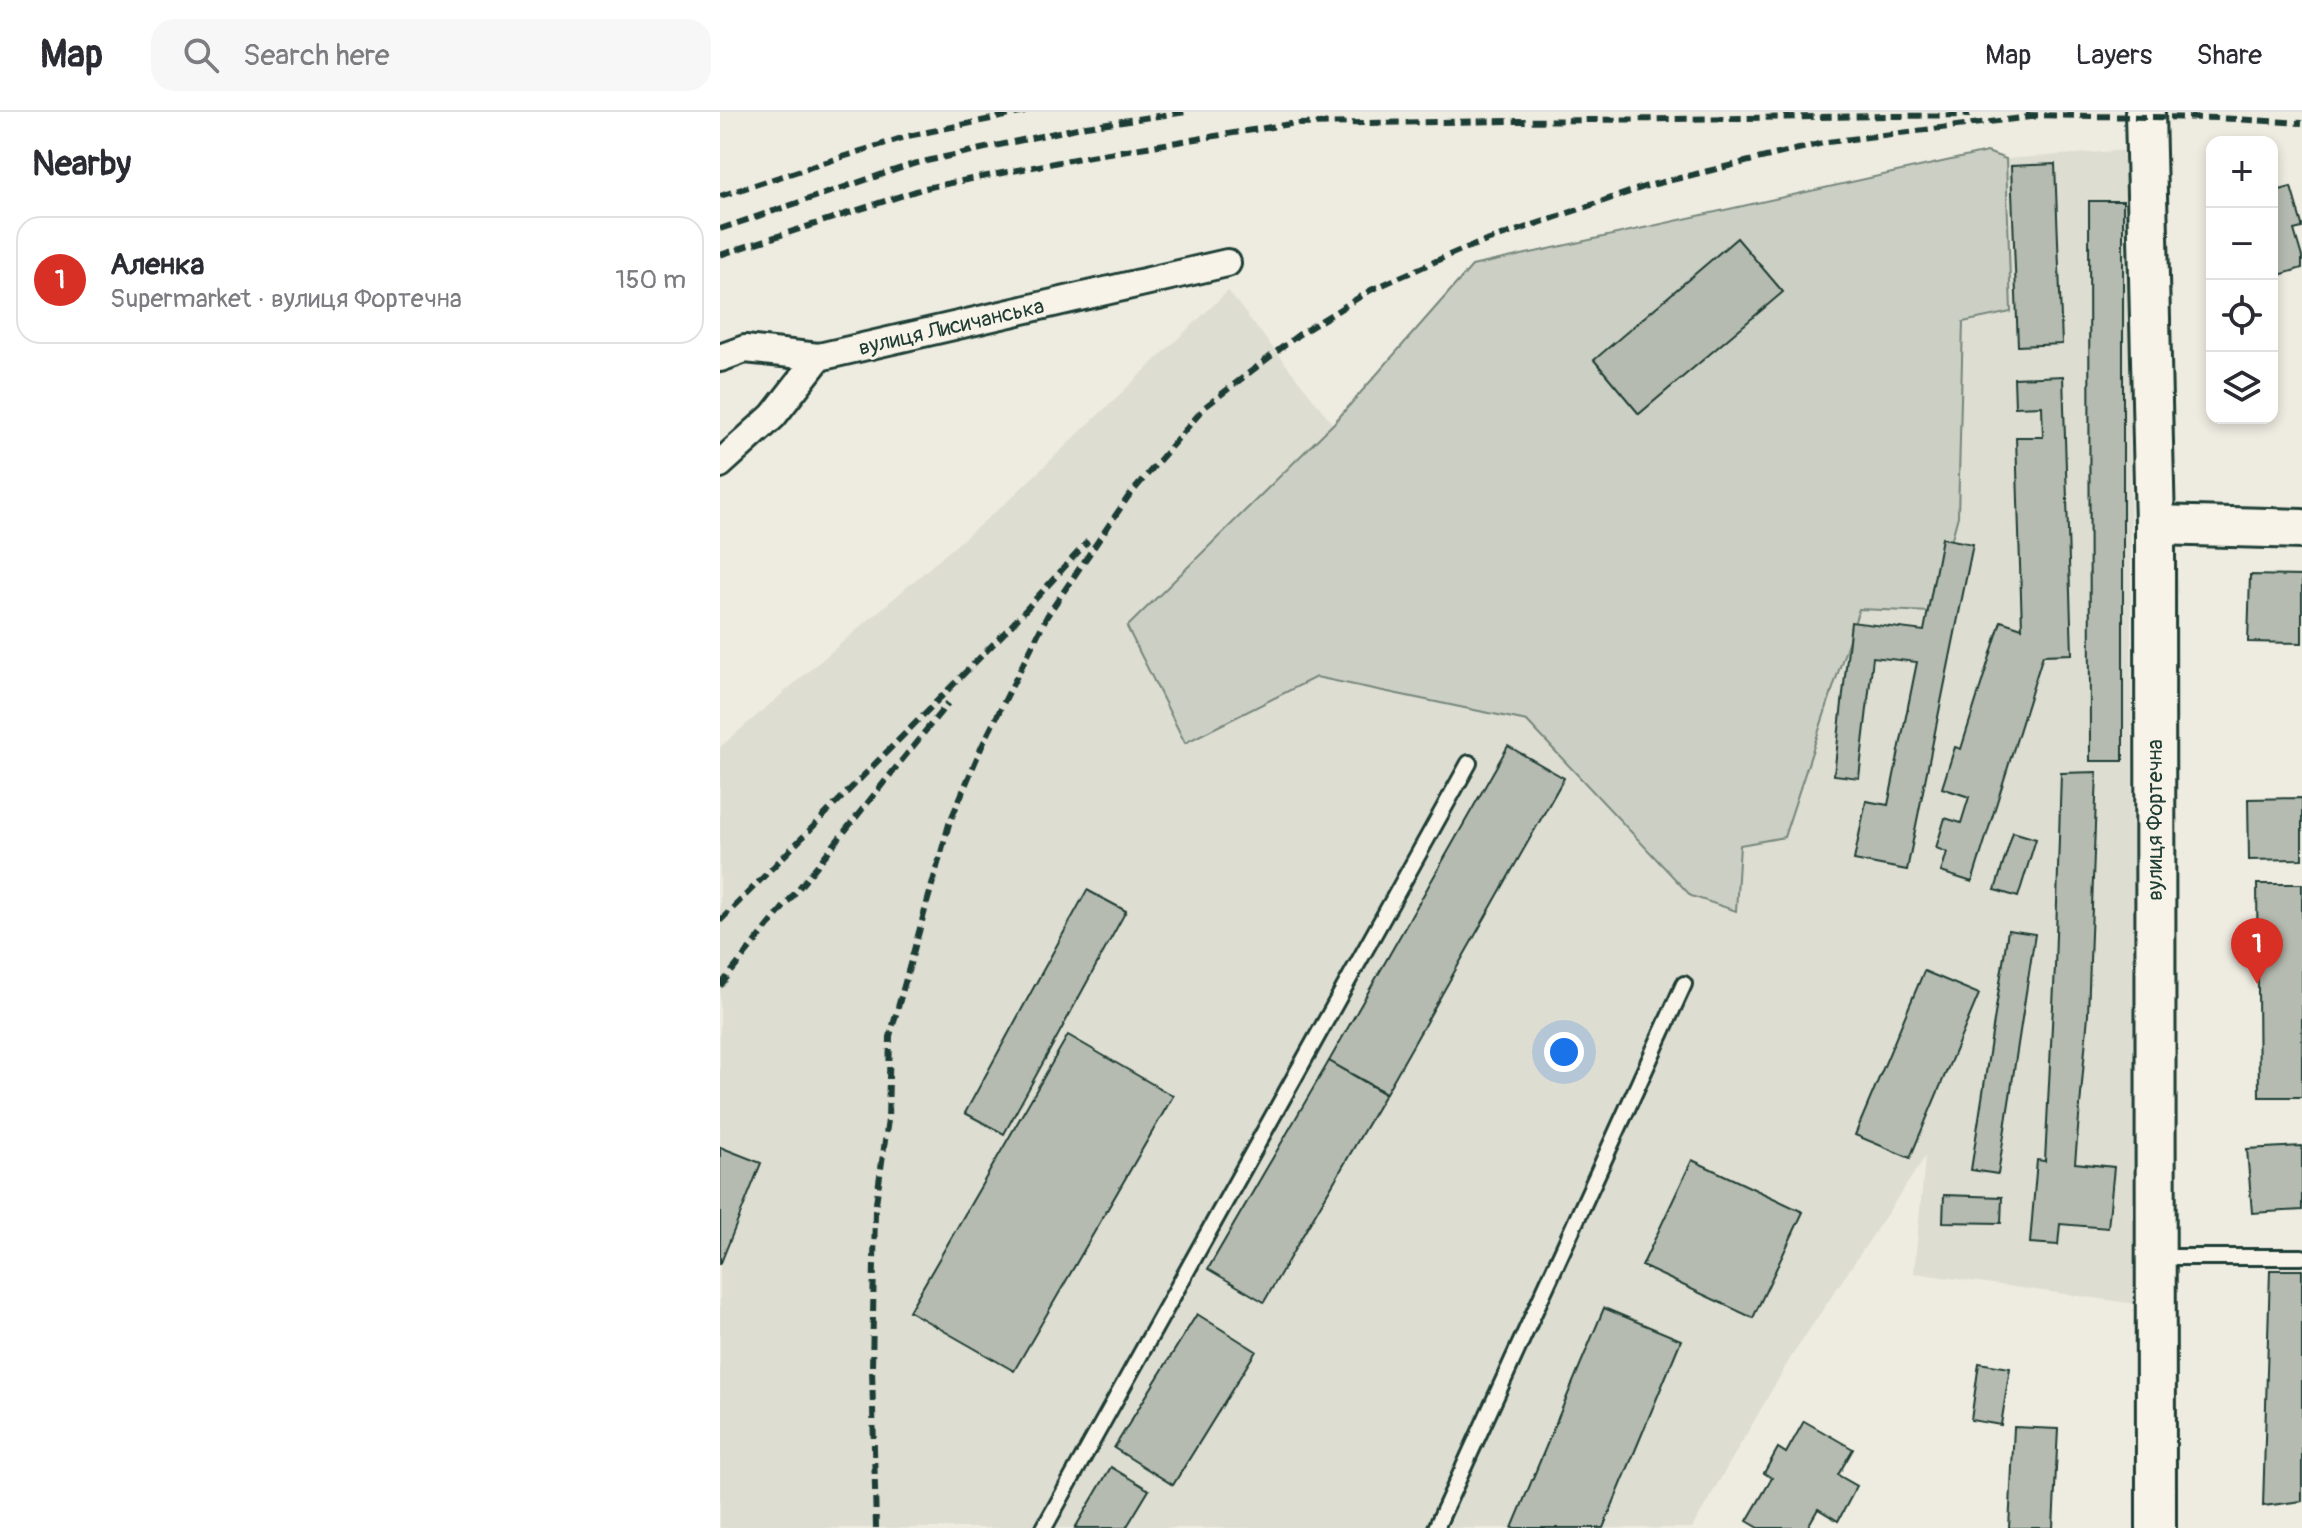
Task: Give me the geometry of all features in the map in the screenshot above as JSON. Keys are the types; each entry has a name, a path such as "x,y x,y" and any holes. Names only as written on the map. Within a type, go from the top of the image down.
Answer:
{"street":[{"name":"вулиця Фортечна","path":"2145,112 2155,525 2156,1528"},
{"name":"вулиця Лисичанська","path":"720,358 745,349 819,357 1227,263"},
{"path":"720,464 773,416 819,357"},
{"path":"2155,525 2302,529"}],"lane":[{"path":"1044,1528 1469,763"},
{"path":"1436,1528 1684,984"},
{"path":"2155,1257 2302,1257"}],"shaded area":[{"path":"2128,150 2136,1304 1914,1273 1925,1157 1791,1357 1692,1528 720,1528 720,747 1010,499 1228,291 1333,424 1127,627 1185,743 1316,677 1527,721 1691,896 1740,844 1784,836 1859,609 1931,612 1958,516 1963,321 2011,311 2006,159"},
{"path":"1987,152 2006,159 2011,312 1963,322 1958,516 1932,612 1859,609 1784,837 1740,845 1736,911 1691,896 1527,721 1316,677 1185,743 1127,627 1333,424 1472,266"}],"building":[{"path":"2055,164 2062,344 2018,346 2011,166"},
{"path":"2291,187 2302,225 2302,228 2294,230 2302,268 2278,275 2278,208 2278,190"},
{"path":"2089,201 2123,201 2123,761 2090,761"},
{"path":"1737,238 1783,292 1639,414 1594,360"},
{"path":"2063,376 2072,654 2043,655 1972,882 1941,872 1947,852 1936,848 1945,818 1961,823 1969,797 1942,788 1955,747 1961,749 2001,621 2022,628 2016,437 2043,437 2042,406 2015,407 2014,378"},
{"path":"1942,538 1973,544 1907,870 1854,860 1866,801 1888,805 1917,662 1873,657 1859,778 1834,775 1851,622 1924,631"},
{"path":"2250,575 2302,576 2302,643 2248,642"},
{"path":"1508,746 1564,778 1386,1093 1329,1061"},
{"path":"2097,772 2088,1015 2075,1163 2114,1167 2108,1228 2060,1224 2058,1245 2030,1243 2037,1160 2045,1161 2061,773"},
{"path":"2302,798 2302,859 2249,860 2248,799"},
{"path":"2013,832 2036,839 2018,897 1995,890"},
{"path":"2257,884 2302,884 2302,1097 2259,1097"},
{"path":"1087,890 1126,911 1004,1134 965,1113"},
{"path":"2008,930 2035,934 1998,1174 1971,1170"},
{"path":"1924,971 1979,994 1910,1158 1855,1135"},
{"path":"1068,1035 1173,1096 1014,1371 909,1311"},
{"path":"1329,1061 1385,1094 1264,1302 1208,1269"},
{"path":"2302,1146 2302,1210 2252,1213 2247,1149"},
{"path":"720,1147 761,1163 720,1265"},
{"path":"1692,1160 1803,1212 1753,1318 1642,1266"},
{"path":"1944,1195 2002,1197 2001,1223 1943,1222"},
{"path":"2270,1270 2302,1270 2302,1501 2263,1506"},
{"path":"1604,1308 1681,1340 1603,1528 1512,1528"},
{"path":"1197,1314 1256,1351 1173,1485 1114,1448"},
{"path":"1979,1363 2010,1368 2001,1425 1971,1420"},
{"path":"1804,1421 1853,1449 1838,1475 1857,1486 1838,1521 1818,1509 1807,1528 1759,1528 1747,1521 1772,1478 1764,1473 1778,1448 1786,1453"},
{"path":"2014,1427 2058,1429 2053,1528 2009,1528"},
{"path":"1111,1467 1149,1490 1126,1528 1075,1528"}],"railway":[{"path":"720,196 908,136 1025,112"},
{"path":"720,229 913,164 1086,126 1187,112"},
{"path":"720,255 925,188 1090,156 1290,124 1970,115"},
{"path":"2026,115 2217,118 2302,123"},
{"path":"876,1528 872,1368 875,1210 888,1120 890,1036 949,824 982,746 1047,616 1128,497 1205,407 1298,335 1371,290 1463,249 1647,186 1827,142 2038,116"},
{"path":"720,921 1011,626 1088,541"},
{"path":"720,986 948,703"}],"place":[{"name":"Аленка","path":"2257,984"}]}
